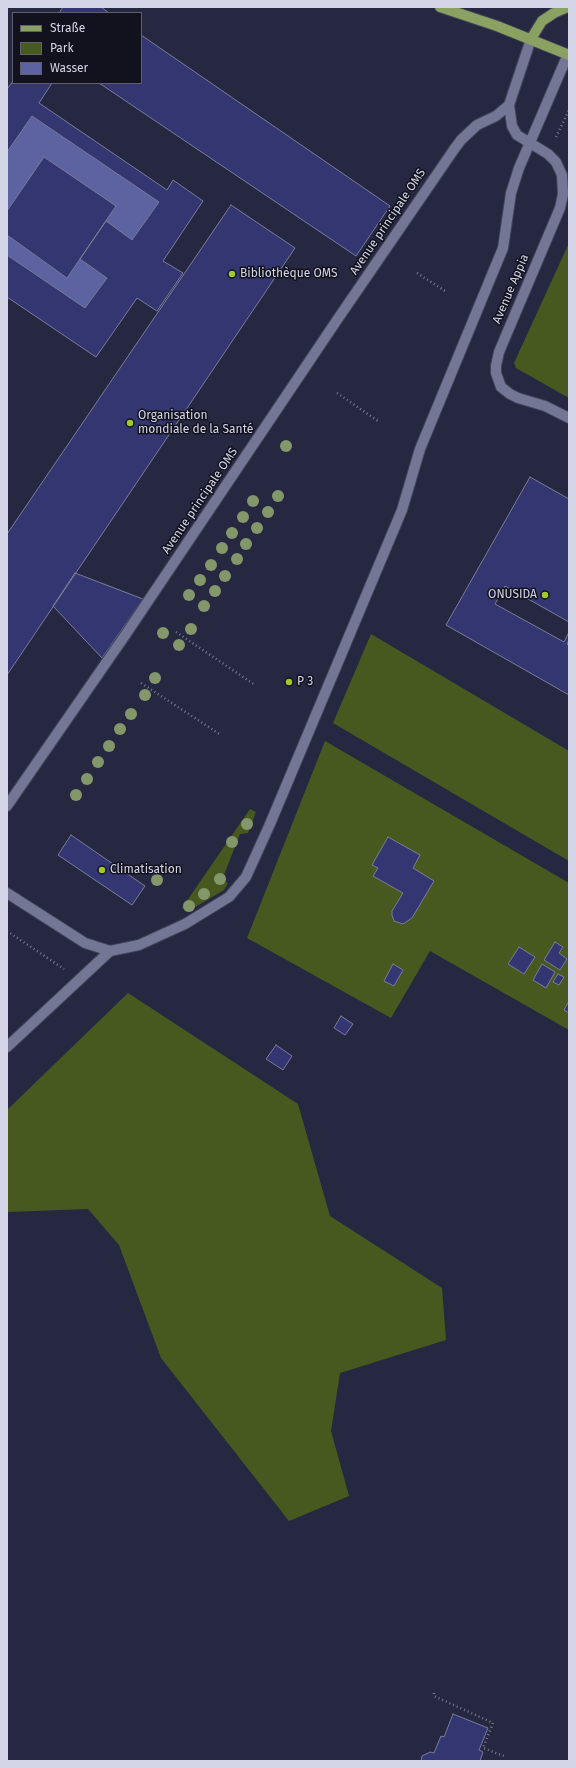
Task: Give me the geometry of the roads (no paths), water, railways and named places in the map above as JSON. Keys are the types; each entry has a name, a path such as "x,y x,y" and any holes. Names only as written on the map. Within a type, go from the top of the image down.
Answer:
{"main road":[{"path":"440,7 532,39 569,54"},
{"path":"532,39 542,21 554,13 569,7"}],"street":[{"name":"Avenue Appia","path":"532,39 509,105 512,126 517,135 548,154 556,162 562,175 563,194 560,208 499,352 496,373 502,386 510,394 545,406 569,418"},
{"path":"7,893 85,944 110,951 139,945 185,924 229,897 246,877 270,824 402,510 420,449 504,248 511,193 519,168 569,54"},
{"name":"Avenue principale OMS","path":"7,806 126,634 450,154 476,125 496,116 509,105"},
{"path":"7,1047 110,951"}],"water":[{"path":"32,116 159,202 132,240 106,221 44,157 7,211 7,152"},
{"path":"7,235 67,278 80,259 107,278 85,308 7,255"}],"place":[{"name":"Bibliothèque OMS","path":"232,274"},
{"name":"Organisation mondiale de la Santé","path":"130,423"},
{"name":"ONUSIDA","path":"545,595"},
{"name":"P 3","path":"289,682"},
{"name":"Climatisation","path":"102,870"}]}
